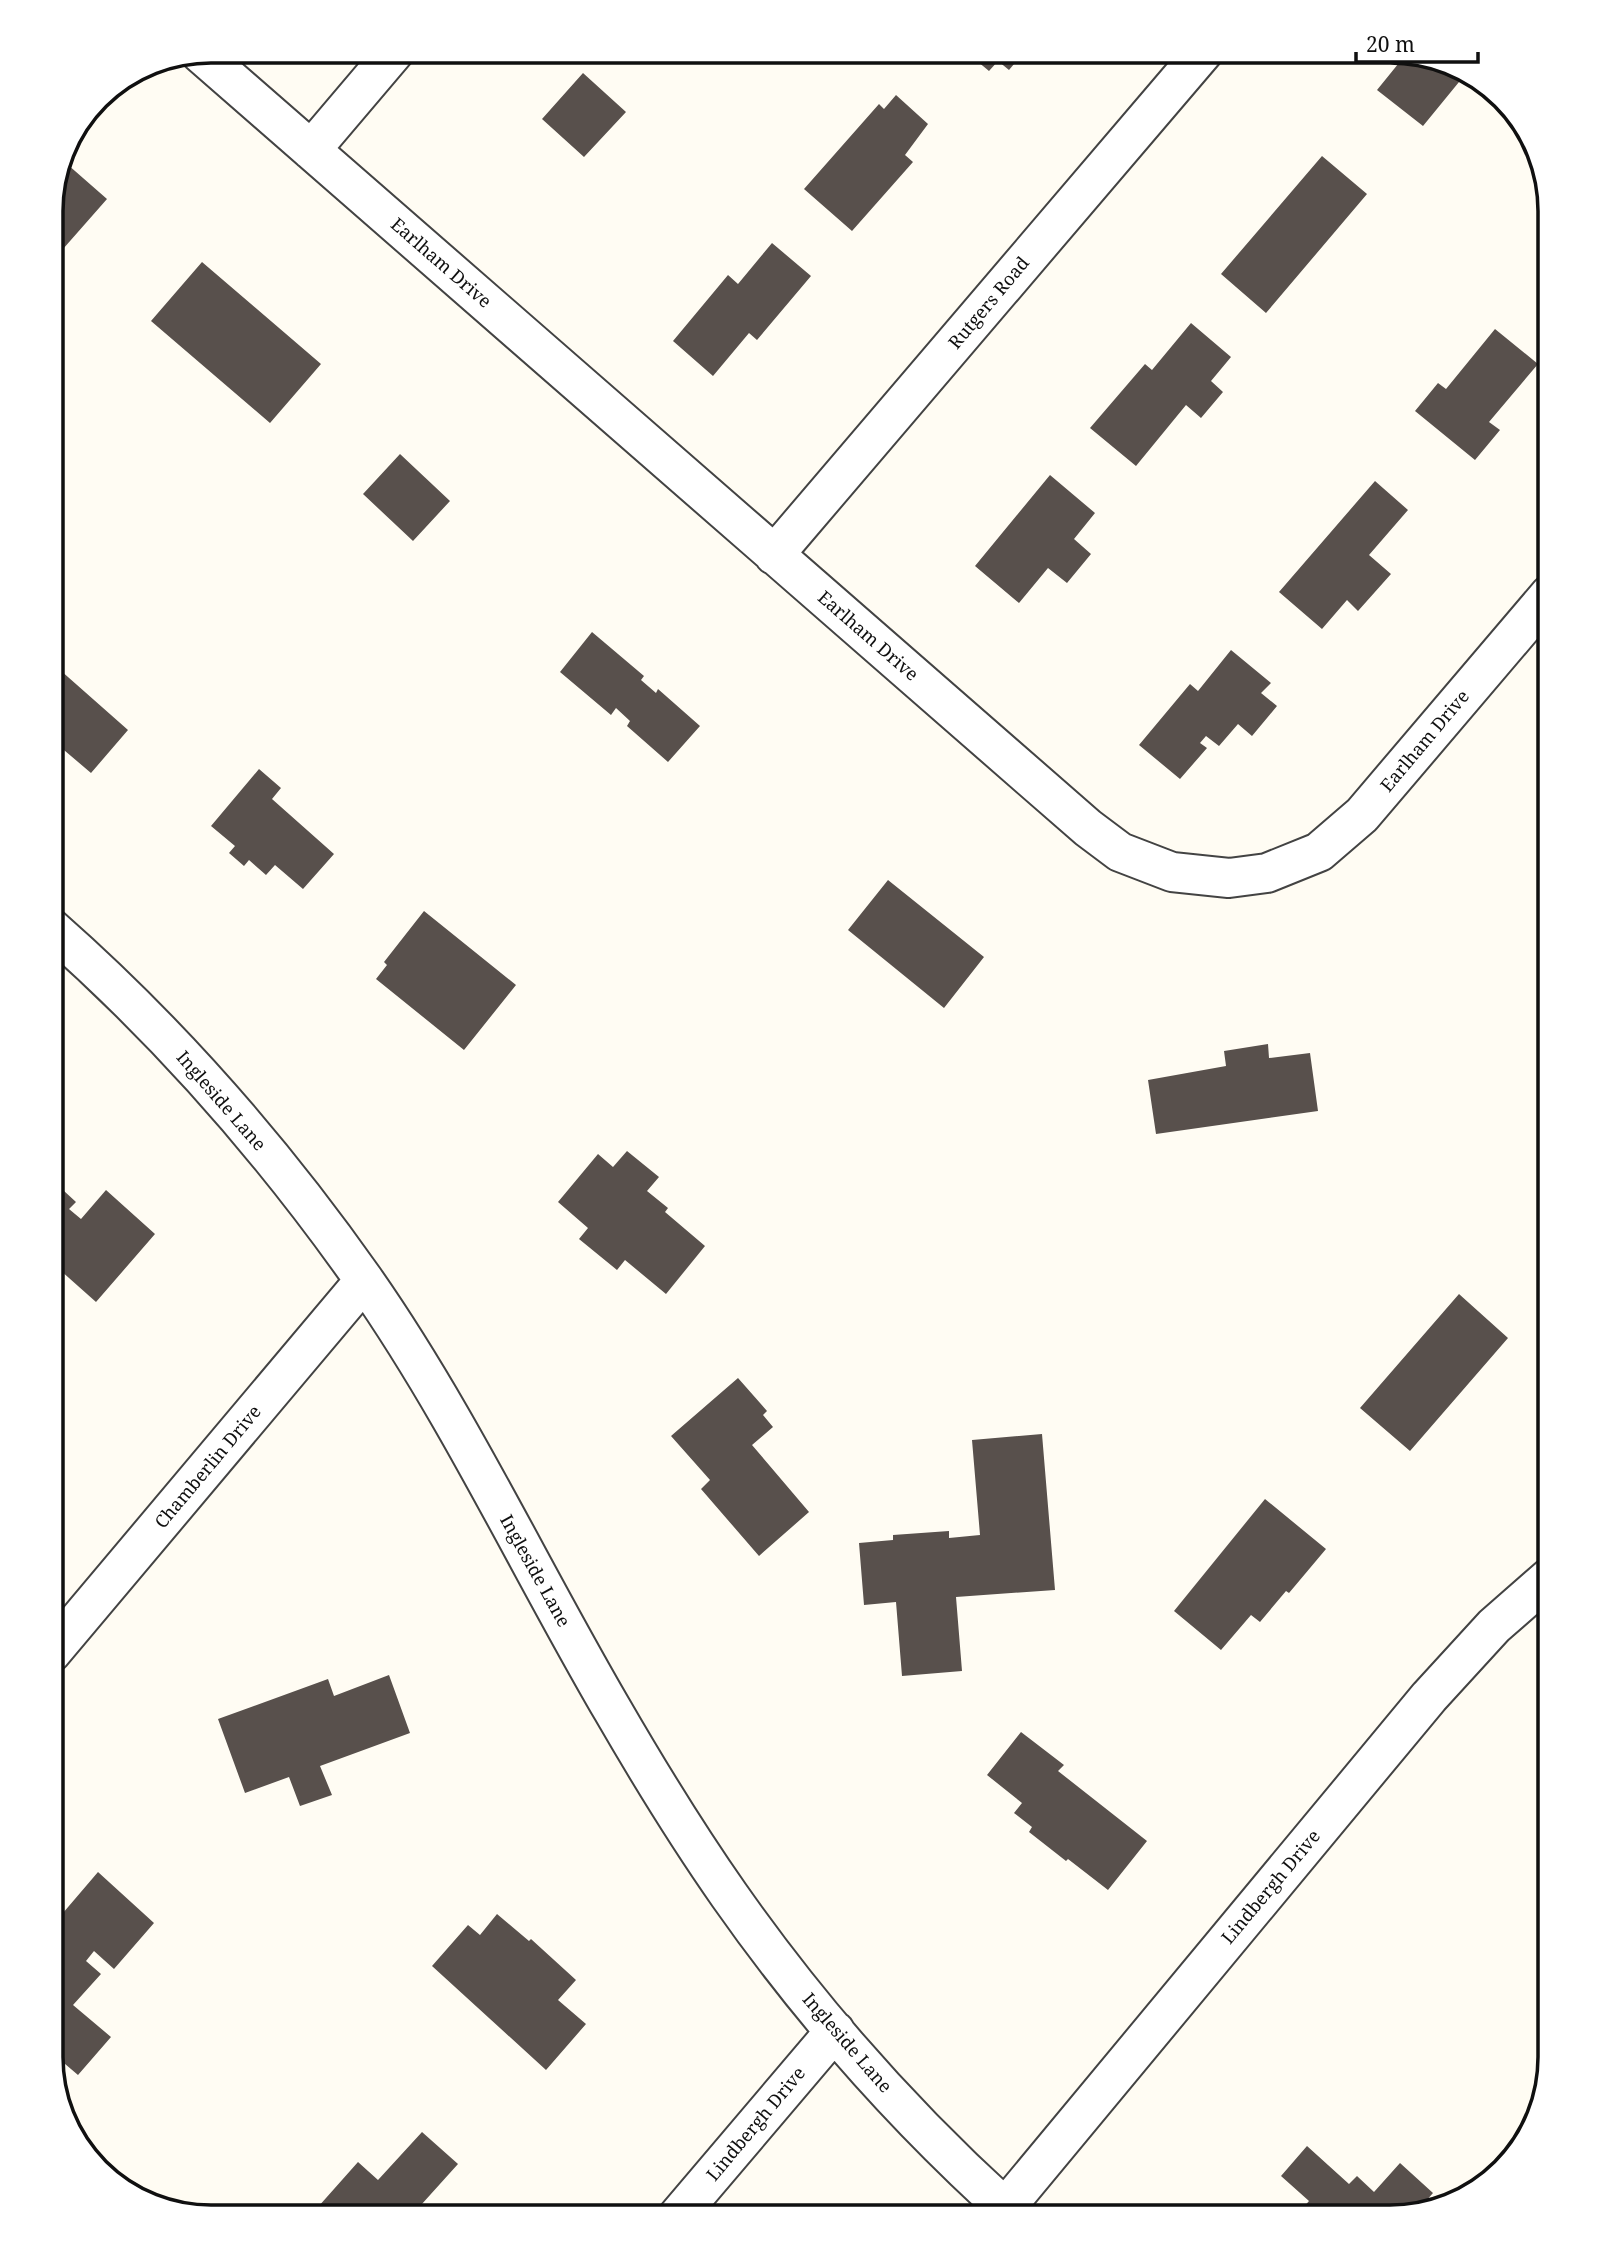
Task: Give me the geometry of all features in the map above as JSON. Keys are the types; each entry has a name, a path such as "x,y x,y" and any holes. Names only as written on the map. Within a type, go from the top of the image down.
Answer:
{"street":[{"name":"Earlham Drive","path":"211,63 1088,828 1120,852 1172,872 1229,878 1267,873 1319,852 1362,815 1538,608"},
{"path":"311,150 385,63"},
{"name":"Rutgers Road","path":"774,555 1194,63"},
{"name":"Ingleside Lane","path":"63,940 143,1016 209,1084 285,1174 364,1281 451,1418 610,1706 667,1802 738,1907 835,2031 900,2105 1002,2205"},
{"name":"Chamberlin Drive","path":"63,1639 364,1281"},
{"name":"Lindbergh Drive","path":"1016,2205 1429,1697 1494,1626 1538,1588"},
{"name":"Lindbergh Drive","path":"687,2205 835,2031"}],"building":[{"path":"979,63 996,63 989,71"},
{"path":"1000,63 1015,63 1009,70"},
{"path":"1399,63 1438,71 1460,81 1423,126 1377,90"},
{"path":"583,73 626,112 584,157 542,119"},
{"path":"896,95 928,124 905,155 913,162 852,231 804,189 879,104 884,109"},
{"path":"1322,156 1367,194 1266,313 1221,274"},
{"path":"70,166 107,199 63,249 63,201"},
{"path":"772,243 811,276 757,340 749,333 713,376 673,341 728,275 738,284"},
{"path":"202,262 321,364 270,423 151,321"},
{"path":"1191,323 1231,357 1211,381 1223,392 1201,418 1186,405 1136,466 1090,428 1145,364 1152,370"},
{"path":"1495,329 1538,364 1489,422 1500,430 1475,460 1415,411 1438,383 1446,389"},
{"path":"400,454 450,501 413,541 363,494"},
{"path":"1050,475 1095,513 1074,539 1091,554 1067,583 1048,568 1019,603 975,566"},
{"path":"1375,481 1408,510 1369,555 1391,574 1358,611 1347,600 1322,629 1279,592"},
{"path":"592,632 644,676 641,680 656,693 658,689 700,726 668,762 627,726 630,721 616,708 611,715 560,672"},
{"path":"1231,650 1271,683 1261,693 1277,706 1252,736 1238,724 1219,746 1206,736 1200,743 1207,748 1180,779 1139,745 1190,684 1198,691"},
{"path":"63,673 128,730 91,773 63,749"},
{"path":"259,769 281,788 272,799 334,854 303,889 275,865 266,875 249,860 244,866 229,853 235,846 211,826"},
{"path":"888,880 984,957 944,1008 848,930"},
{"path":"424,911 516,985 464,1050 376,979 387,965 384,962"},
{"path":"1268,1044 1269,1058 1310,1053 1318,1111 1156,1134 1148,1080 1226,1066 1224,1051"},
{"path":"627,1151 659,1177 647,1191 668,1208 665,1212 705,1246 666,1294 625,1260 617,1270 579,1239 588,1228 558,1202 598,1154 613,1167"},
{"path":"63,1190 76,1202 69,1209 81,1219 106,1190 155,1234 96,1302 63,1273"},
{"path":"1459,1294 1508,1338 1410,1451 1360,1408"},
{"path":"738,1378 767,1411 763,1415 773,1427 752,1445 809,1512 759,1556 701,1489 710,1480 671,1436"},
{"path":"1042,1434 1055,1590 956,1597 962,1671 902,1676 896,1602 864,1605 859,1543 893,1540 893,1535 949,1531 949,1538 980,1535 972,1440"},
{"path":"1265,1499 1326,1549 1260,1622 1251,1615 1221,1650 1174,1611"},
{"path":"389,1675 410,1733 320,1766 332,1795 300,1806 289,1777 245,1793 218,1719 328,1679 334,1696"},
{"path":"1021,1732 1064,1765 1058,1771 1147,1841 1108,1890 1029,1832 1032,1827 1014,1813 1022,1803 987,1775"},
{"path":"98,1872 154,1923 114,1969 94,1951 86,1961 101,1974 73,2005 111,2037 78,2075 63,2062 63,1913"},
{"path":"497,1914 529,1941 531,1939 576,1980 558,2000 586,2024 546,2070 432,1966 468,1925 480,1935"},
{"path":"422,2132 458,2164 421,2205 320,2205 358,2162 378,2180"},
{"path":"1307,2146 1349,2184 1357,2176 1374,2192 1400,2163 1433,2193 1426,2201 1410,2204 1306,2205 1309,2201 1281,2176"}]}
